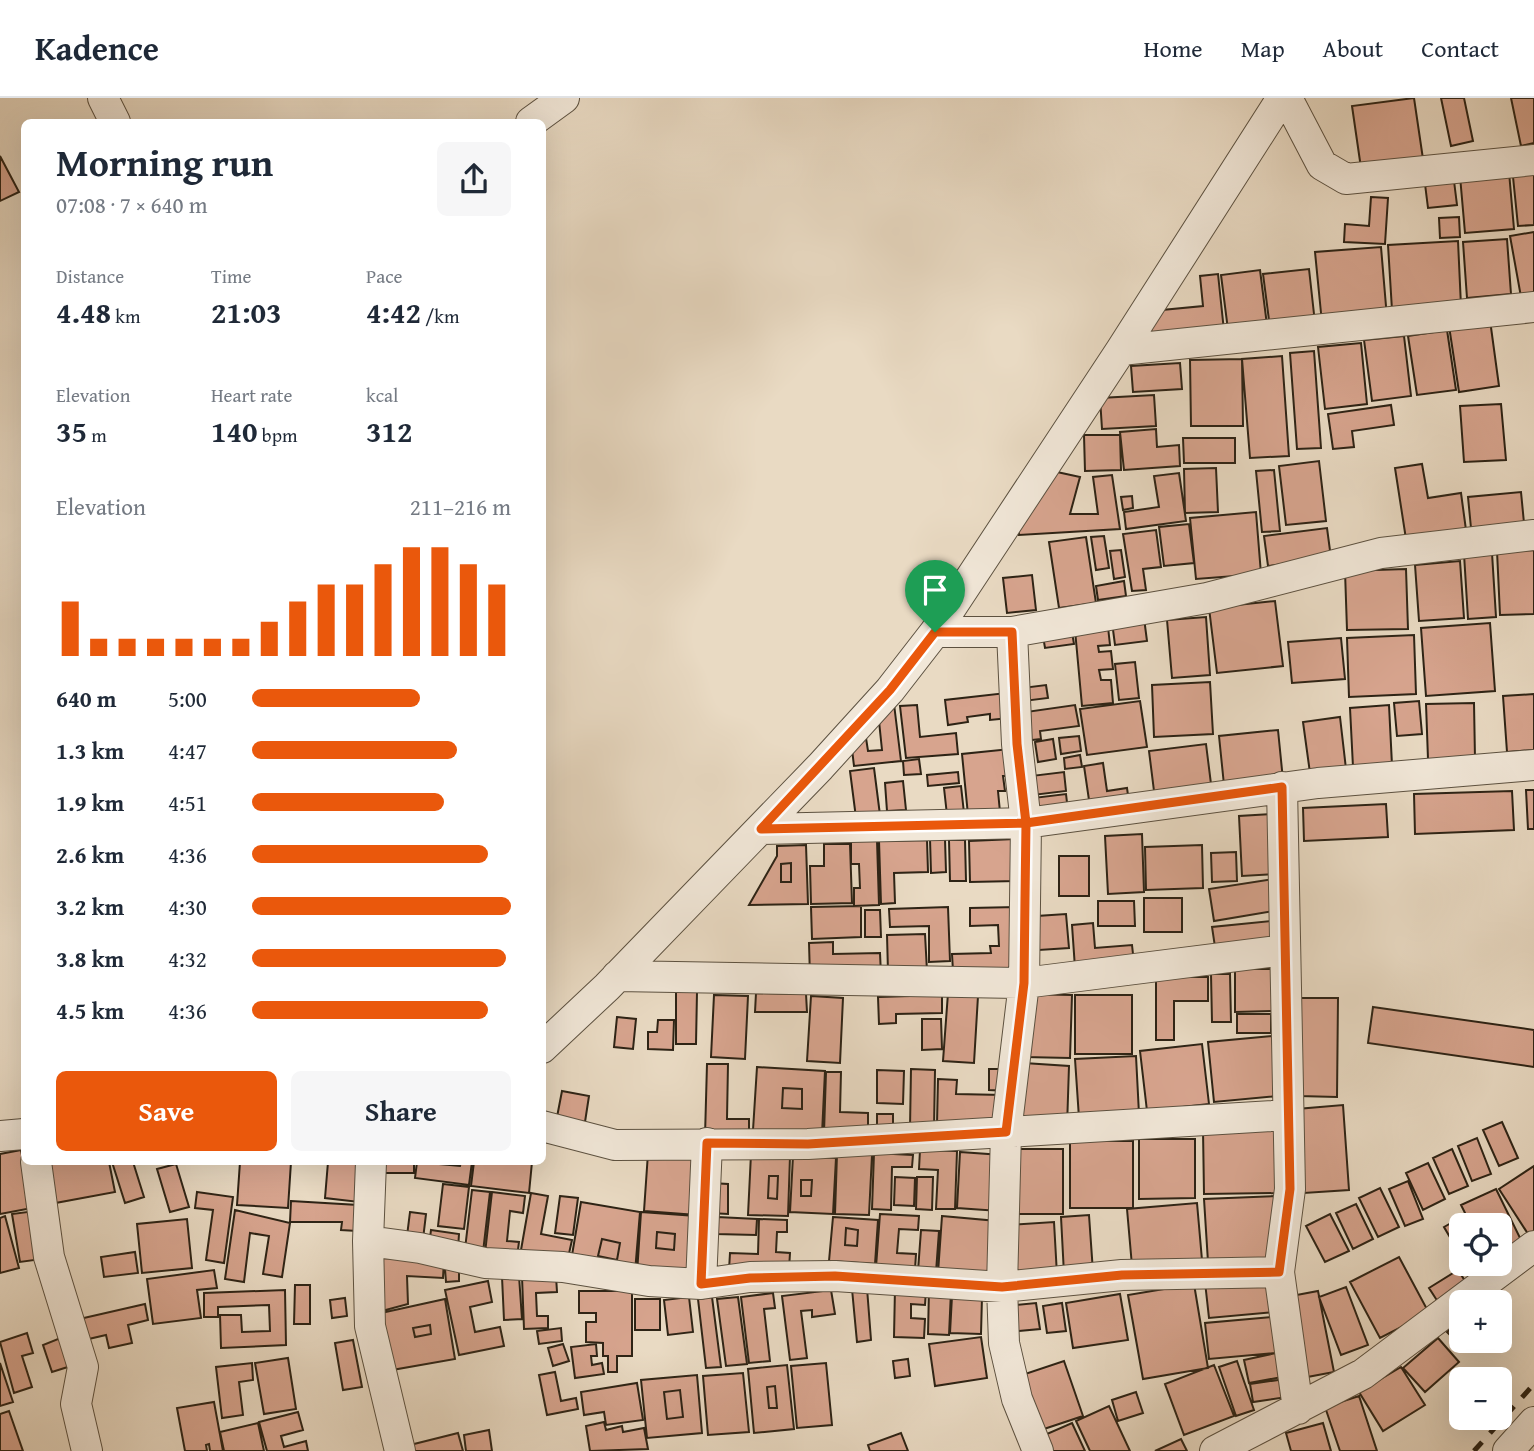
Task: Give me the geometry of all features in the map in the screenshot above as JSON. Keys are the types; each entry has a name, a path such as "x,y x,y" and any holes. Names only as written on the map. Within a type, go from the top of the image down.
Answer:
{"street":[{"path":"103,98 114,119"},
{"path":"535,119 564,98"},
{"path":"546,1044 761,829 890,690 935,632 1284,98 1322,166 1346,179 1534,160"},
{"path":"1121,350 1534,307"},
{"path":"935,632 1012,632 1208,597 1381,553 1534,535"},
{"path":"1012,632 1017,744 1026,823 1024,983 1006,1132 1002,1287 1007,1354 1017,1399 1038,1451"},
{"path":"761,829 1026,823 1282,787 1534,765"},
{"path":"1282,787 1290,1189 1279,1272 1298,1409"},
{"path":"617,976 814,982 1024,983 1285,950"},
{"path":"546,1127 615,1146 808,1144 1287,1115"},
{"path":"0,1136 21,1134"},
{"path":"701,1284 707,1143"},
{"path":"36,1165 49,1257 83,1367 76,1404 88,1451"},
{"path":"372,1165 368,1241 369,1326 396,1450"},
{"path":"368,1241 420,1248 485,1263 563,1267 649,1282 701,1284 750,1278 835,1276 1002,1287 1122,1275 1279,1272"},
{"path":"1215,1451 1363,1374 1534,1246"},
{"path":"1508,1451 1534,1422"}],"building":[{"path":"1414,98 1423,159 1361,168 1352,106"},
{"path":"1441,98 1464,98 1473,141 1451,146"},
{"path":"1511,98 1534,98 1534,143 1521,146"},
{"path":"0,156 19,192 0,201"},
{"path":"1534,165 1534,225 1518,226 1512,167"},
{"path":"1509,172 1514,229 1465,233 1460,176"},
{"path":"1454,181 1457,205 1428,208 1425,184"},
{"path":"1371,197 1388,198 1385,244 1344,242 1345,224 1369,226"},
{"path":"1459,217 1460,237 1440,238 1439,218"},
{"path":"1534,232 1534,306 1523,308 1510,236"},
{"path":"1507,239 1511,294 1467,298 1463,242"},
{"path":"1458,241 1461,306 1392,310 1388,245"},
{"path":"1381,247 1387,318 1322,323 1315,252"},
{"path":"1309,269 1315,323 1270,328 1263,274"},
{"path":"1260,270 1267,325 1228,330 1221,275"},
{"path":"1218,274 1224,331 1138,342 1162,310 1203,306 1200,276"},
{"path":"1490,320 1499,386 1459,392 1449,326"},
{"path":"1447,330 1456,390 1417,395 1408,336"},
{"path":"1404,336 1411,396 1372,401 1364,340"},
{"path":"1361,343 1367,404 1325,409 1318,347"},
{"path":"1314,351 1321,448 1297,449 1290,353"},
{"path":"1282,356 1289,456 1250,458 1242,359"},
{"path":"1242,359 1243,426 1191,426 1190,360"},
{"path":"1180,363 1182,389 1133,392 1131,366"},
{"path":"1154,395 1156,426 1102,429 1100,398"},
{"path":"1501,404 1506,460 1464,462 1460,406"},
{"path":"1391,405 1394,425 1352,431 1354,447 1333,449 1328,414"},
{"path":"1156,429 1157,447 1179,445 1180,466 1124,470 1120,432"},
{"path":"1084,435 1120,435 1121,470 1085,471"},
{"path":"1183,438 1235,438 1235,463 1184,463"},
{"path":"1319,461 1326,521 1286,525 1279,466"},
{"path":"1422,464 1428,498 1461,493 1466,530 1406,539 1395,468"},
{"path":"1216,468 1218,512 1185,513 1184,469"},
{"path":"1274,470 1280,531 1262,532 1256,471"},
{"path":"1057,472 1080,477 1070,514 1098,514 1093,477 1112,475 1120,529 1019,535 1018,525"},
{"path":"1179,473 1186,521 1126,529 1124,512 1159,507 1154,476"},
{"path":"1521,492 1524,523 1471,528 1468,497"},
{"path":"1132,496 1133,508 1123,510 1121,497"},
{"path":"1256,512 1261,574 1196,579 1190,518"},
{"path":"1189,524 1194,563 1164,566 1159,527"},
{"path":"1327,528 1331,558 1268,566 1264,536"},
{"path":"1156,530 1161,567 1143,569 1146,590 1132,591 1123,534"},
{"path":"1104,536 1109,568 1096,570 1091,537"},
{"path":"1086,537 1096,603 1059,608 1049,542"},
{"path":"1121,550 1125,577 1114,579 1110,551"},
{"path":"1534,550 1534,614 1500,615 1497,551"},
{"path":"1492,553 1496,617 1468,619 1464,554"},
{"path":"1460,561 1464,618 1419,621 1415,565"},
{"path":"1406,569 1408,629 1347,630 1345,571"},
{"path":"1032,575 1036,610 1007,613 1003,578"},
{"path":"1124,581 1126,596 1098,600 1096,586"},
{"path":"1275,601 1283,666 1217,673 1209,608"},
{"path":"1206,617 1210,675 1172,678 1167,620"},
{"path":"1144,618 1147,641 1115,645 1112,622"},
{"path":"1490,623 1495,691 1426,696 1421,628"},
{"path":"1108,627 1110,645 1098,646 1099,652 1111,651 1113,669 1099,670 1101,680 1111,680 1113,703 1082,706 1075,630"},
{"path":"1072,632 1074,644 1045,648 1043,636"},
{"path":"1414,635 1416,694 1349,697 1347,638"},
{"path":"1341,638 1345,679 1292,683 1288,642"},
{"path":"1135,662 1139,698 1119,700 1115,664"},
{"path":"1210,682 1213,734 1154,737 1152,685"},
{"path":"1046,685 1048,698 1024,701 1022,688"},
{"path":"1006,693 1009,718 990,720 990,714 967,717 968,722 948,725 945,700"},
{"path":"1534,694 1534,750 1507,752 1503,696"},
{"path":"1140,701 1147,747 1087,755 1080,709"},
{"path":"1419,701 1422,734 1397,736 1394,703"},
{"path":"1474,703 1475,759 1428,759 1426,704"},
{"path":"894,704 901,761 854,766 851,741 866,738 868,751 882,750 879,721"},
{"path":"917,705 920,737 956,733 958,754 906,758 900,706"},
{"path":"1075,705 1079,726 1040,731 1041,739 1023,741 1019,713"},
{"path":"1389,705 1392,765 1353,767 1350,708"},
{"path":"1340,717 1346,769 1310,773 1303,722"},
{"path":"1278,730 1283,780 1224,785 1219,736"},
{"path":"1079,736 1081,751 1061,754 1059,738"},
{"path":"1053,739 1056,759 1038,762 1035,742"},
{"path":"1206,744 1212,792 1155,799 1149,751"},
{"path":"1010,749 1013,776 1003,776 1005,791 998,791 1000,812 968,815 962,754"},
{"path":"1080,755 1082,767 1065,769 1064,758"},
{"path":"919,759 921,774 904,775 903,761"},
{"path":"1103,763 1107,791 1127,788 1129,802 1090,807 1084,766"},
{"path":"874,768 880,815 856,818 850,771"},
{"path":"958,772 959,783 928,786 927,775"},
{"path":"1064,772 1066,791 1033,795 1031,776"},
{"path":"903,781 906,810 887,811 885,783"},
{"path":"961,786 964,813 947,815 944,788"},
{"path":"1526,790 1534,790 1534,829 1528,829"},
{"path":"1512,791 1514,830 1415,834 1414,794"},
{"path":"1066,794 1068,811 1036,815 1033,798"},
{"path":"1386,804 1388,837 1304,841 1303,808"},
{"path":"1273,814 1276,874 1242,876 1239,816"},
{"path":"1142,834 1144,892 1108,894 1105,836"},
{"path":"930,839 945,839 946,872 931,873"},
{"path":"1015,839 1016,881 970,882 969,841"},
{"path":"877,840 879,905 854,906 854,888 860,888 859,864 851,864 851,841"},
{"path":"927,840 928,872 894,873 895,903 881,904 879,841"},
{"path":"949,840 965,840 966,881 950,881"},
{"path":"824,844 850,844 852,903 811,904 810,866 824,866"},
{"path":"806,845 808,904 749,905 777,856 777,846","holes":["791,863 791,882 781,882 781,864"]},
{"path":"1202,845 1203,888 1146,890 1145,847"},
{"path":"1236,852 1237,881 1212,882 1211,853"},
{"path":"1059,856 1089,856 1089,896 1059,896"},
{"path":"791,863 791,882 781,882 781,864"},
{"path":"1274,879 1279,910 1214,921 1209,889"},
{"path":"1144,898 1182,898 1182,932 1144,932"},
{"path":"1098,901 1134,901 1135,926 1098,926"},
{"path":"861,906 861,937 812,939 811,907"},
{"path":"948,907 950,961 929,962 929,926 890,927 889,909"},
{"path":"1017,907 1019,970 953,971 952,954 991,953 990,946 999,946 998,925 970,926 970,908"},
{"path":"865,910 880,910 881,937 865,937"},
{"path":"1066,914 1069,948 1039,950 1037,916"},
{"path":"1271,921 1273,941 1215,947 1212,927"},
{"path":"1093,923 1095,948 1132,945 1134,963 1075,968 1072,925"},
{"path":"925,934 927,971 888,972 887,935"},
{"path":"833,942 833,954 880,953 881,975 810,977 809,943"},
{"path":"1235,969 1273,969 1273,1011 1235,1012"},
{"path":"1211,974 1230,974 1231,1022 1212,1022"},
{"path":"1156,977 1208,977 1208,1001 1174,1001 1174,1040 1156,1040"},
{"path":"676,991 697,992 696,1044 676,1044"},
{"path":"756,993 806,994 807,1012 755,1012"},
{"path":"948,993 978,996 974,1063 943,1061"},
{"path":"1025,994 1072,995 1070,1058 1024,1057"},
{"path":"714,995 748,996 745,1059 711,1057"},
{"path":"942,995 942,1013 896,1014 896,1023 879,1024 878,997"},
{"path":"1075,995 1132,995 1132,1054 1075,1054"},
{"path":"811,996 843,998 840,1063 807,1061"},
{"path":"1300,998 1338,998 1337,1097 1299,1096"},
{"path":"1373,1007 1534,1030 1534,1067 1368,1043"},
{"path":"1237,1014 1271,1014 1271,1033 1237,1033"},
{"path":"617,1017 636,1019 633,1049 614,1047"},
{"path":"922,1019 941,1019 942,1049 922,1050"},
{"path":"658,1020 674,1020 673,1050 648,1049 648,1032 657,1032"},
{"path":"1272,1036 1278,1096 1214,1102 1208,1042"},
{"path":"1202,1044 1209,1104 1147,1111 1140,1051"},
{"path":"1136,1056 1139,1114 1079,1118 1075,1059"},
{"path":"1024,1063 1069,1066 1067,1127 1020,1124"},
{"path":"707,1064 728,1064 727,1119 749,1119 749,1137 705,1136"},
{"path":"757,1067 825,1071 822,1134 753,1130","holes":["783,1088 802,1089 802,1109 782,1108"]},
{"path":"911,1069 935,1070 934,1128 910,1128"},
{"path":"989,1069 1009,1069 1008,1091 989,1090"},
{"path":"877,1070 904,1071 903,1104 877,1103"},
{"path":"826,1072 841,1072 840,1112 868,1113 868,1134 824,1133"},
{"path":"938,1079 957,1080 956,1094 1003,1095 1002,1126 937,1124"},
{"path":"783,1088 802,1089 802,1109 782,1108"},
{"path":"562,1091 589,1096 585,1122 557,1117"},
{"path":"1343,1105 1349,1190 1304,1193 1297,1109"},
{"path":"877,1114 893,1114 893,1129 877,1129"},
{"path":"1502,1122 1518,1158 1499,1166 1483,1130"},
{"path":"1203,1130 1280,1130 1281,1193 1204,1194"},
{"path":"1477,1138 1491,1174 1472,1181 1458,1146"},
{"path":"1139,1139 1195,1139 1195,1198 1139,1199"},
{"path":"1070,1141 1133,1141 1133,1208 1070,1208"},
{"path":"1011,1149 1063,1149 1063,1214 1011,1214"},
{"path":"1452,1149 1468,1186 1449,1194 1433,1158"},
{"path":"21,1150 21,1165 24,1165 32,1208 0,1214 0,1154"},
{"path":"920,1150 957,1151 955,1209 936,1209 938,1170 919,1169"},
{"path":"960,1152 1002,1155 999,1211 957,1208"},
{"path":"648,1153 702,1157 697,1215 644,1211"},
{"path":"874,1153 913,1155 912,1167 892,1167 891,1210 872,1209"},
{"path":"751,1154 790,1156 788,1216 748,1215","holes":["769,1176 778,1176 777,1199 768,1198"]},
{"path":"837,1154 872,1155 869,1215 835,1214"},
{"path":"793,1156 836,1158 833,1214 790,1212","holes":["801,1180 812,1180 811,1196 801,1196"]},
{"path":"1428,1163 1445,1199 1423,1210 1406,1173"},
{"path":"43,1165 110,1165 115,1192 50,1204"},
{"path":"113,1165 134,1165 144,1197 125,1203"},
{"path":"176,1165 189,1207 170,1212 157,1169"},
{"path":"240,1165 291,1165 288,1208 237,1205"},
{"path":"328,1165 363,1165 359,1202 325,1198"},
{"path":"379,1165 414,1165 414,1173 379,1173"},
{"path":"417,1165 472,1165 469,1185 415,1178"},
{"path":"474,1165 532,1165 529,1193 471,1186"},
{"path":"1534,1166 1534,1234 1530,1237 1499,1189"},
{"path":"769,1176 778,1176 777,1199 768,1198"},
{"path":"895,1177 915,1178 914,1206 894,1205"},
{"path":"917,1177 933,1177 932,1210 916,1209"},
{"path":"801,1180 812,1180 811,1196 801,1196"},
{"path":"1408,1181 1423,1219 1405,1226 1389,1189"},
{"path":"711,1183 728,1184 728,1214 710,1213"},
{"path":"443,1184 469,1187 464,1229 438,1226"},
{"path":"1380,1188 1399,1227 1378,1237 1359,1198"},
{"path":"1496,1189 1508,1213 1465,1213 1461,1205"},
{"path":"472,1190 490,1192 483,1252 465,1249"},
{"path":"197,1192 233,1197 224,1263 206,1260 213,1210 195,1208"},
{"path":"492,1192 525,1196 523,1213 510,1211 507,1241 519,1242 517,1257 485,1253"},
{"path":"531,1193 548,1196 541,1234 572,1240 568,1258 521,1250"},
{"path":"560,1196 578,1198 573,1235 555,1233"},
{"path":"1275,1196 1278,1258 1208,1262 1204,1199"},
{"path":"291,1201 358,1205 357,1231 341,1230 342,1222 290,1222"},
{"path":"581,1202 640,1212 635,1272 571,1261","holes":["602,1239 620,1243 617,1260 598,1256"]},
{"path":"1197,1203 1202,1260 1132,1266 1127,1209"},
{"path":"1356,1204 1373,1239 1353,1249 1336,1213"},
{"path":"235,1210 290,1223 282,1277 263,1274 269,1236 250,1233 244,1282 225,1279"},
{"path":"35,1211 42,1259 20,1262 12,1214"},
{"path":"410,1212 426,1214 423,1239 407,1236"},
{"path":"641,1212 696,1216 692,1278 637,1274","holes":["657,1232 675,1234 674,1250 656,1248"]},
{"path":"880,1214 919,1216 918,1230 899,1229 897,1253 916,1254 915,1269 876,1267"},
{"path":"1330,1214 1349,1251 1325,1262 1306,1226"},
{"path":"1089,1215 1093,1272 1064,1274 1061,1217"},
{"path":"5,1216 19,1268 0,1273 0,1218"},
{"path":"942,1216 997,1221 993,1278 938,1273"},
{"path":"717,1217 757,1219 756,1235 716,1234"},
{"path":"833,1217 878,1220 875,1264 829,1261","holes":["846,1228 858,1230 857,1246 845,1245"]},
{"path":"187,1219 192,1268 142,1273 137,1224"},
{"path":"759,1219 787,1220 787,1232 777,1232 776,1252 790,1253 789,1269 729,1270 730,1253 758,1254"},
{"path":"1054,1222 1057,1275 1010,1278 1007,1225"},
{"path":"1512,1222 1523,1244 1512,1250"},
{"path":"846,1228 858,1230 857,1246 845,1245"},
{"path":"431,1230 459,1234 458,1249 429,1246"},
{"path":"921,1230 939,1231 936,1272 918,1271"},
{"path":"657,1232 675,1234 674,1250 656,1248"},
{"path":"602,1239 620,1243 617,1260 598,1256"},
{"path":"135,1252 138,1273 104,1277 101,1257"},
{"path":"1399,1257 1429,1313 1380,1338 1350,1282"},
{"path":"382,1258 444,1260 443,1278 407,1276 408,1304 382,1311"},
{"path":"445,1269 459,1269 459,1281 446,1282"},
{"path":"214,1270 217,1288 197,1290 201,1318 153,1324 147,1279"},
{"path":"519,1276 522,1319 504,1320 502,1277"},
{"path":"556,1276 557,1292 536,1293 537,1316 548,1316 548,1328 524,1329 522,1277"},
{"path":"1271,1276 1274,1312 1209,1318 1205,1282"},
{"path":"1449,1276 1462,1276 1467,1284 1457,1290 1449,1290 1449,1295 1438,1302 1429,1288"},
{"path":"488,1281 492,1302 470,1307 475,1332 500,1327 504,1346 459,1355 445,1290"},
{"path":"1194,1284 1208,1368 1143,1379 1128,1295"},
{"path":"295,1285 310,1285 310,1324 294,1324"},
{"path":"1346,1287 1368,1345 1341,1355 1319,1297"},
{"path":"867,1288 871,1340 857,1342 852,1289"},
{"path":"895,1288 926,1290 925,1305 911,1304 911,1318 925,1319 924,1338 894,1337"},
{"path":"929,1289 951,1291 949,1335 928,1334"},
{"path":"285,1290 286,1345 221,1348 220,1315 241,1315 242,1332 270,1331 269,1305 218,1307 218,1317 204,1317 204,1293"},
{"path":"831,1290 835,1314 812,1317 812,1310 801,1311 807,1358 790,1360 782,1296"},
{"path":"579,1291 632,1291 632,1356 617,1356 617,1372 608,1372 608,1356 603,1356 603,1343 586,1342 586,1322 596,1322 596,1313 579,1313"},
{"path":"1318,1291 1334,1372 1302,1378 1286,1297"},
{"path":"773,1293 775,1308 764,1309 770,1361 749,1363 741,1297"},
{"path":"1120,1294 1128,1340 1073,1348 1066,1303"},
{"path":"952,1296 982,1297 981,1334 950,1333"},
{"path":"689,1297 693,1332 668,1335 664,1300"},
{"path":"712,1297 721,1367 706,1368 698,1299"},
{"path":"738,1297 747,1364 726,1366 717,1299"},
{"path":"345,1298 347,1316 332,1318 330,1300"},
{"path":"445,1299 455,1359 392,1370 381,1313","holes":["430,1325 431,1334 415,1337 413,1328"]},
{"path":"635,1299 660,1299 660,1330 635,1330"},
{"path":"1036,1303 1040,1329 1009,1332 1006,1306"},
{"path":"1062,1303 1066,1331 1047,1333 1043,1306"},
{"path":"145,1304 148,1320 128,1325 132,1343 109,1348 106,1335 80,1341 75,1320"},
{"path":"1273,1317 1276,1353 1209,1359 1205,1323"},
{"path":"430,1325 431,1334 415,1337 413,1328"},
{"path":"561,1328 562,1341 539,1344 537,1331"},
{"path":"27,1333 33,1353 22,1356 32,1387 14,1393 0,1342"},
{"path":"63,1337 74,1365 52,1372 43,1345"},
{"path":"981,1337 987,1378 935,1386 929,1344"},
{"path":"1438,1338 1459,1362 1449,1367 1449,1371 1425,1392 1403,1368"},
{"path":"353,1340 362,1387 343,1390 335,1343"},
{"path":"563,1344 569,1361 553,1366 548,1348"},
{"path":"596,1344 597,1356 591,1356 592,1365 602,1363 604,1374 575,1378 571,1347"},
{"path":"1276,1353 1282,1377 1249,1383 1244,1360"},
{"path":"288,1358 296,1409 264,1414 255,1363"},
{"path":"908,1359 910,1376 895,1378 893,1361"},
{"path":"1064,1361 1083,1416 1035,1432 1016,1377"},
{"path":"1237,1361 1254,1410 1236,1416 1219,1367"},
{"path":"0,1363 13,1402 0,1406"},
{"path":"252,1363 253,1380 239,1382 243,1415 222,1418 216,1367"},
{"path":"826,1363 832,1425 797,1428 791,1366"},
{"path":"787,1365 794,1429 754,1433 748,1369","holes":["775,1386 777,1408 769,1408 767,1387"]},
{"path":"1214,1365 1234,1416 1184,1435 1165,1384"},
{"path":"1401,1367 1425,1405 1383,1431 1359,1392"},
{"path":"555,1372 561,1401 576,1398 578,1409 547,1415 539,1375"},
{"path":"743,1373 749,1432 708,1435 703,1376"},
{"path":"697,1375 702,1433 647,1438 641,1380","holes":["680,1390 683,1417 667,1419 664,1392"]},
{"path":"1285,1379 1287,1397 1253,1402 1250,1384"},
{"path":"637,1383 643,1420 606,1425 604,1412 584,1415 581,1392"},
{"path":"775,1386 777,1408 769,1408 767,1387"},
{"path":"680,1390 683,1417 667,1419 664,1392"},
{"path":"1136,1392 1143,1413 1118,1421 1112,1400"},
{"path":"1359,1396 1377,1451 1340,1451 1325,1407"},
{"path":"214,1402 223,1451 210,1451 209,1444 206,1445 207,1451 185,1451 177,1408"},
{"path":"1109,1406 1130,1451 1090,1451 1076,1421"},
{"path":"9,1411 23,1451 0,1451 0,1414"},
{"path":"298,1412 303,1430 281,1436 284,1447 306,1441 308,1451 267,1451 259,1422"},
{"path":"604,1422 606,1430 622,1426 623,1432 644,1428 648,1449 590,1451 586,1426"},
{"path":"258,1423 264,1451 224,1451 220,1432"},
{"path":"1072,1423 1085,1451 1046,1451 1040,1437"},
{"path":"1323,1423 1331,1451 1291,1451 1286,1433"},
{"path":"489,1430 492,1451 466,1451 464,1435"},
{"path":"458,1433 463,1451 412,1451 410,1445"},
{"path":"901,1433 908,1451 870,1451 868,1445"},
{"path":"1181,1439 1187,1451 1155,1451"}],"railway":[{"path":"1474,1451 1534,1384"}],"route":[{"path":"935,632 890,690 761,829 1026,823 1282,787 1290,1189 1279,1272 1122,1275 1002,1287 835,1276 750,1278 701,1284 707,1143 808,1144 1006,1132 1024,983 1026,823 1017,744 1012,632 935,632"}]}
